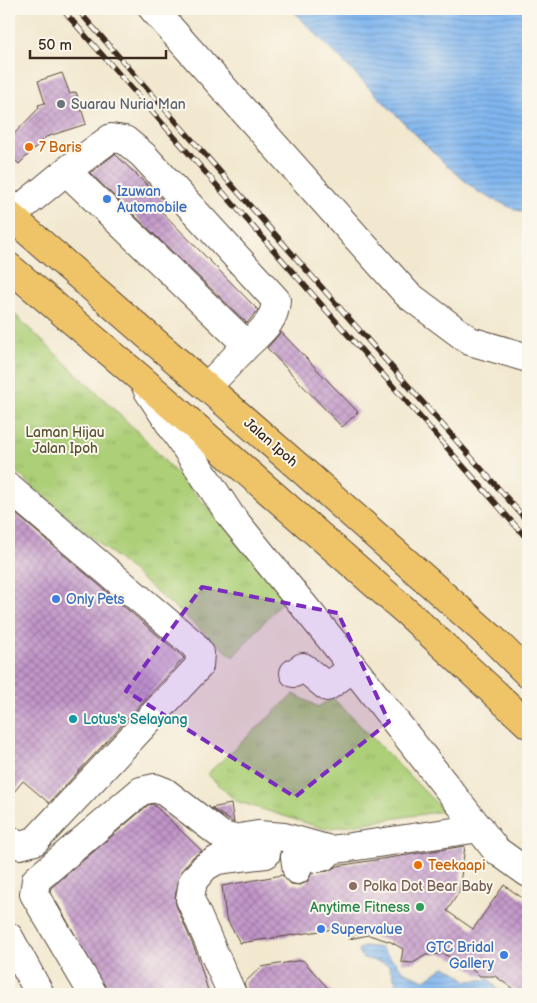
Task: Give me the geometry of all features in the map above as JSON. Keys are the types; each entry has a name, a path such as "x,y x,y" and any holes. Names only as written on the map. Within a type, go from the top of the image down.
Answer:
{"highway":[{"name":"Jalan Ipoh","path":"10,216 493,639 528,674"},
{"path":"9,267 140,378 409,614 528,724"}],"street":[{"path":"153,9 408,294 470,341 528,358"},
{"path":"10,216 111,138 126,140 276,300 275,312 268,325 207,387"},
{"path":"66,171 247,345"},
{"path":"140,378 230,515 496,850 528,873"},
{"path":"9,488 194,644 200,653 200,666 35,842 20,845 9,840"},
{"path":"294,673 303,667 327,687 353,668"},
{"path":"93,994 34,894 33,887 36,880 141,791 155,788 165,792 221,834 233,839 258,835 284,837 330,850 480,828"},
{"path":"232,994 190,899 194,881 205,867 217,860 277,853 296,864 325,856 330,850"},
{"path":"11,944 40,994"}],"highlighted area":[{"path":"202,587 338,613 389,722 295,797 126,691"}],"green space":[{"name":"Laman Hijau Jalan Ipoh","path":"9,309 142,436 288,595 233,657 9,466"},
{"path":"294,694 318,707 333,698 444,811 325,829 236,801 207,774"}],"water":[{"path":"291,9 528,9 528,212 516,210 478,192 445,164"},
{"path":"366,946 381,948 405,972 425,980 444,967 451,969 468,981 490,979 498,990 494,994 451,992 395,994 396,982 388,964 363,958 358,953 359,949"}],"building":[{"name":"Suarau Nuria Man","path":"62,73 70,94 76,92 86,124 46,137 19,164 9,154 9,139 39,108 38,105 45,103 38,81"},
{"path":"115,154 165,202 158,208 258,310 247,323 90,173"},
{"path":"281,332 358,412 342,427 267,348"},
{"name":"Lotus's Selayang","path":"9,508 184,658 49,803 23,781 9,798"},
{"path":"153,804 202,851 193,857 181,871 175,897 176,905 198,957 209,994 109,994 50,891 51,888 148,805"},
{"path":"231,804 234,823 211,808"},
{"path":"465,846 459,892 447,911 473,929 504,885 528,902 528,994 520,994 495,976 480,976 462,962 443,954 426,955 413,963 401,962 403,949 391,942 369,935 349,939 347,927 240,943 226,918 222,886 282,875 291,884 300,885 307,882 312,873 328,871 337,866"},
{"path":"303,960 333,994 247,994 244,983 261,967"}],"railway":[{"path":"62,9 528,540"},
{"path":"77,9 528,522"}],"place":[{"name":"Suarau Nuria Man","path":"61,104"},
{"name":"7 Baris","path":"29,147"},
{"name":"Izuwan Automobile","path":"107,199"},
{"name":"Only Pets","path":"56,599"},
{"name":"Lotus's Selayang","path":"73,719"},
{"name":"Teekaapi","path":"418,865"},
{"name":"Polka Dot Bear Baby","path":"353,886"},
{"name":"Anytime Fitness","path":"420,907"},
{"name":"Supervalue","path":"321,929"},
{"name":"GTC Bridal Gallery","path":"504,955"}]}
